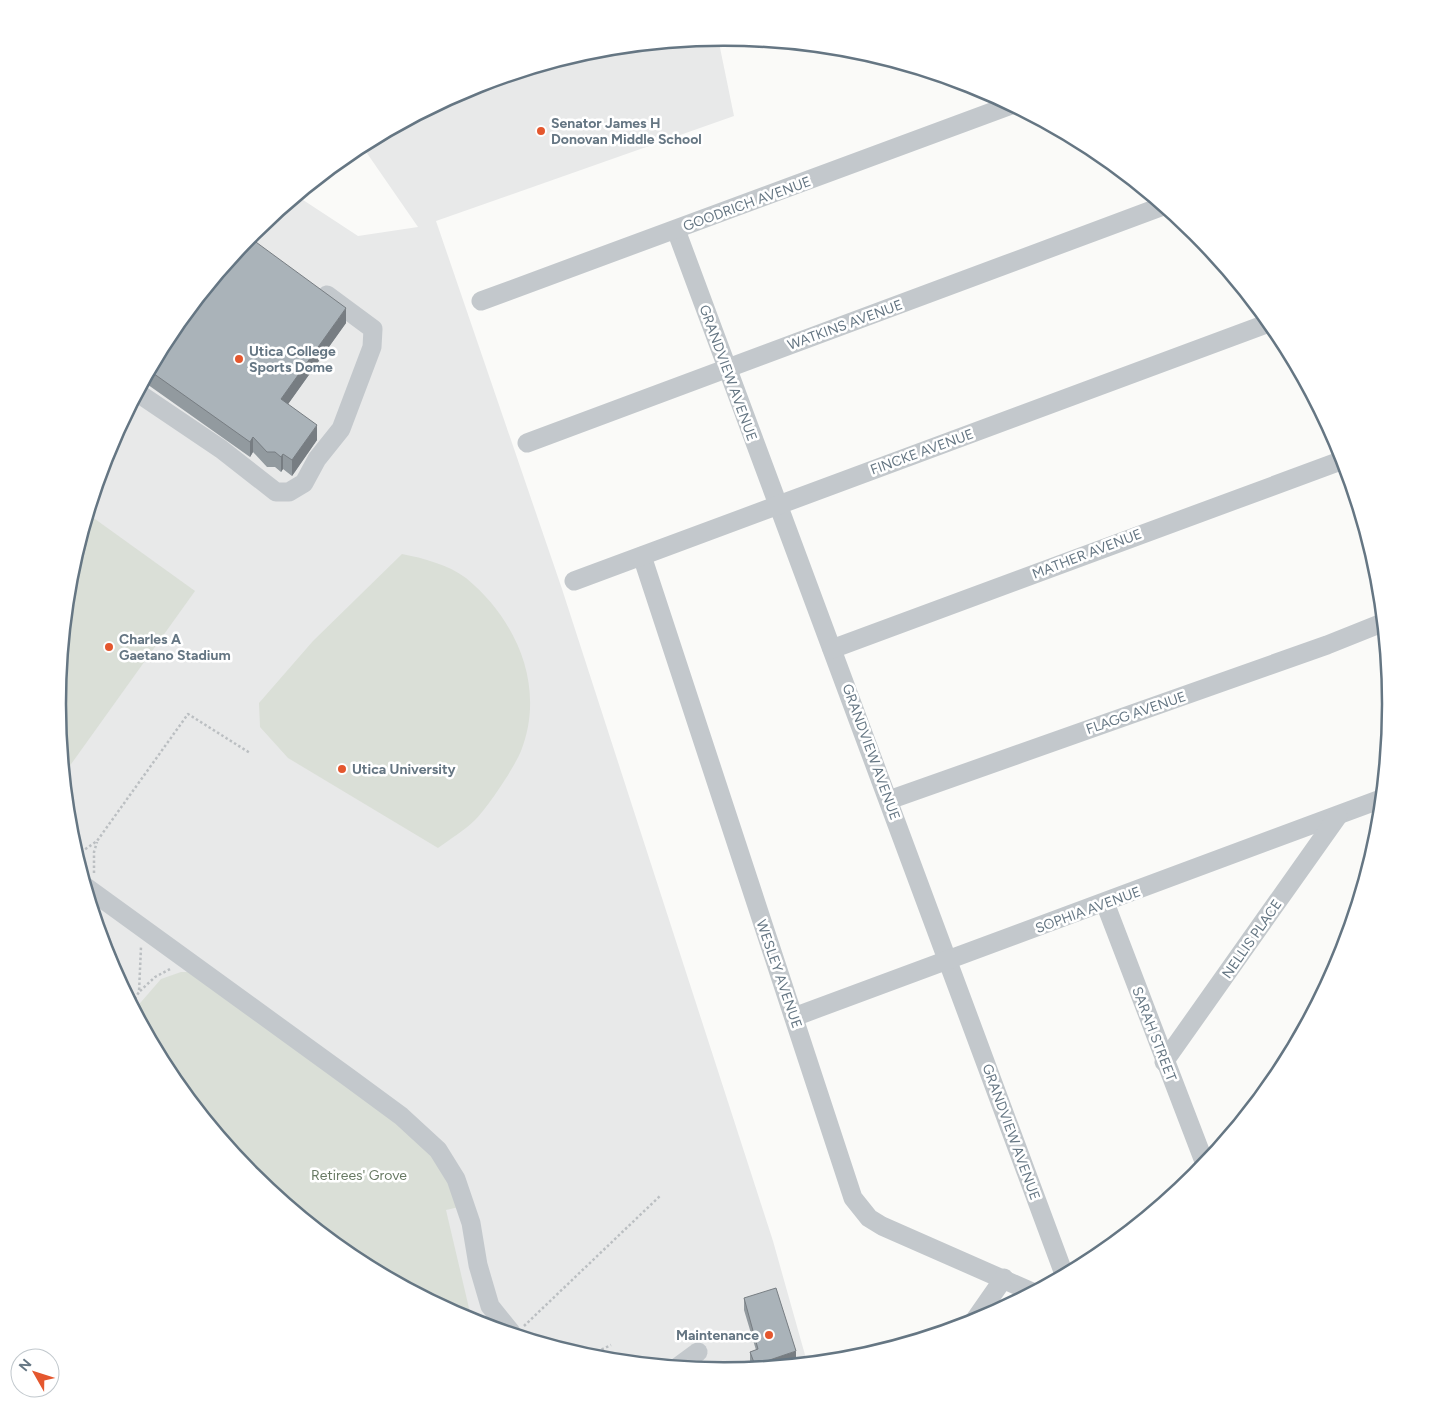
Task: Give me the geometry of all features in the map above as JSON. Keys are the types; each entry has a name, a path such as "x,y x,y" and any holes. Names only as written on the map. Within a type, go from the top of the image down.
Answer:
{"street":[{"name":"GOODRICH AVENUE","path":"481,301 1004,109"},
{"name":"WATKINS AVENUE","path":"526,444 1157,208"},
{"name":"GRANDVIEW AVENUE","path":"676,230 726,369 889,800 1062,1268"},
{"path":"143,396 221,449 276,492 289,492 304,483 317,460 341,430 372,347 373,329 311,283"},
{"name":"FINCKE AVENUE","path":"574,581 1262,326"},
{"name":"MATHER AVENUE","path":"832,649 1336,463"},
{"name":"WESLEY AVENUE","path":"642,556 853,1198 869,1218 882,1226 1025,1289"},
{"name":"FLAGG AVENUE","path":"889,800 1327,646 1377,625"},
{"name":"SOPHIA AVENUE","path":"794,1017 1105,904 1374,802"},
{"name":"NELLIS PLACE","path":"1164,1062 1338,816"},
{"path":"94,893 402,1116 438,1150 456,1179 472,1223 478,1265 490,1306 510,1326"},
{"name":"SARAH STREET","path":"1105,904 1164,1062 1202,1156"},
{"path":"982,1309 1004,1278"},
{"path":"687,1360 698,1352"}],"path":[{"path":"83,851 97,841 188,714 250,753"},
{"path":"92,885 94,852 97,841"},
{"path":"136,922 140,935 139,992"},
{"path":"135,998 155,976 175,967 195,965"},
{"path":"518,1328 661,1195"},
{"path":"601,1350 611,1345"}],"shaded area":[{"name":"Utica University","path":"720,46 734,116 436,221 562,589 773,1241 805,1356 724,1362 638,1356 596,1349 513,1327 472,1312 395,1274 324,1226 290,1199 229,1138 177,1069 154,1033 116,956 101,915 79,832 72,790 66,704 72,618 79,576 101,493 116,452 154,375 202,304 229,270 302,199 358,236 418,227 366,152 395,134 472,96 554,69 638,52"}],"green space":[{"name":"Charles A Gaetano Stadium","path":"94,518 195,591 70,766 66,704 72,618 79,576"},
{"path":"402,554 452,569 466,578 484,595 500,614 512,634 522,656 528,679 530,703 528,727 518,758 487,806 475,820 438,848 288,758 260,727 259,703 313,641"},
{"name":"Retirees' Grove","path":"181,972 193,972 433,1150 459,1207 446,1210 470,1311 395,1274 324,1226 290,1199 229,1138 177,1069 154,1033 139,1004 161,979"}],"building":[{"name":"Utica College Sports Dome","path":"256,242 346,308 281,399 317,425 292,460 283,454 281,457 275,452 267,452 253,437 250,442 155,374 202,304 229,270"},
{"name":"Maintenance","path":"776,1288 796,1351 771,1360 753,1361 750,1352 758,1349 744,1298"}],"place":[{"name":"Senator James H Donovan Middle School","path":"541,131"},
{"name":"Utica College Sports Dome","path":"239,359"},
{"name":"Charles A Gaetano Stadium","path":"109,647"},
{"name":"Utica University","path":"342,769"},
{"name":"Maintenance","path":"769,1335"}]}
